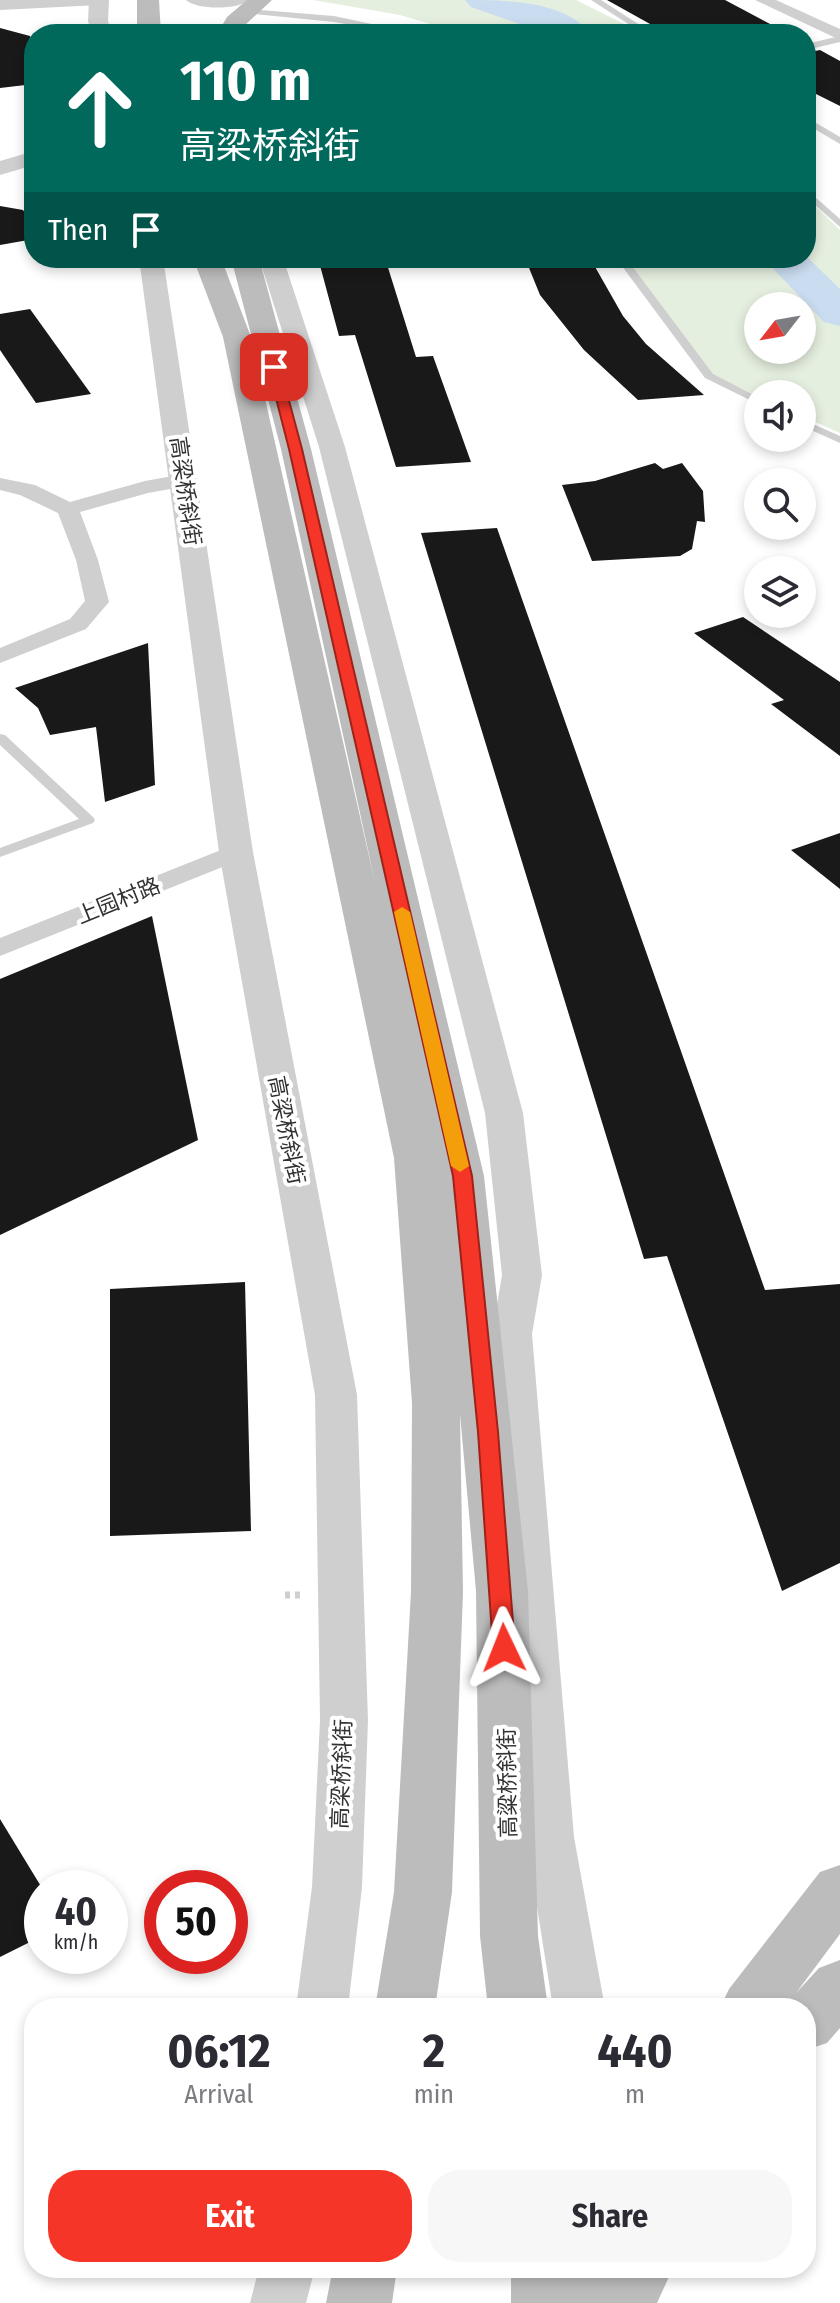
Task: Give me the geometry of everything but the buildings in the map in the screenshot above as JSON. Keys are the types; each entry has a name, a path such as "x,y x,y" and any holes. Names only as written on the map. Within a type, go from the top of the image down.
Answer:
{"main road":[{"path":"148,0 149,24"},
{"path":"234,24 249,4"},
{"path":"211,268 237,337 416,1158 436,1403 437,1592 423,1892 407,1998"},
{"path":"248,268 296,449 462,1176"},
{"name":"高粱桥斜街","path":"462,1176 502,1591 509,1936 517,1998"},
{"path":"758,1998 840,1889"},
{"path":"816,2013 840,1986"},
{"path":"359,2303 363,2278"},
{"path":"543,2278 544,2303"},
{"path":"565,2303 576,2278"},
{"path":"623,2303 636,2278"}],"street":[{"path":"0,5 99,0 99,24"},
{"path":"196,0 249,4"},
{"path":"763,0 813,24"},
{"path":"816,25 840,37"},
{"path":"0,152 24,144"},
{"path":"0,168 24,161"},
{"name":"高梁桥斜街","path":"152,268 236,852 336,1395 344,1720 337,1887 323,1998"},
{"path":"274,268 332,447 504,1113 522,1275 512,1334 550,1837 577,1998"},
{"path":"0,484 27,490 68,509 145,487 184,480"},
{"path":"0,656 78,624 97,602 87,560 68,509"},
{"name":"上园村路","path":"0,948 236,852"},
{"path":"462,1176 504,1113"},
{"path":"278,2303 284,2278"},
{"path":"597,2278 598,2303"}],"lane":[{"path":"595,0 634,24"},
{"path":"249,4 361,24"},
{"path":"816,44 840,37"},
{"path":"816,126 840,141"},
{"path":"816,201 840,224"},
{"path":"628,268 709,376 744,394"},
{"path":"816,429 840,440"},
{"path":"0,738 88,820 0,853"}],"green space":[{"path":"313,0 576,0 624,24 430,24 400,15"},
{"path":"816,207 840,230 840,433 816,422 816,380 744,380 744,390 712,375 633,268 816,268"}],"waterway":[{"path":"483,0 557,24"},
{"path":"794,268 840,313"}],"slow traffic":[{"path":"402,912 460,1166"}],"route":[{"path":"274,367 296,449 462,1176 488,1432 504,1648"}]}
